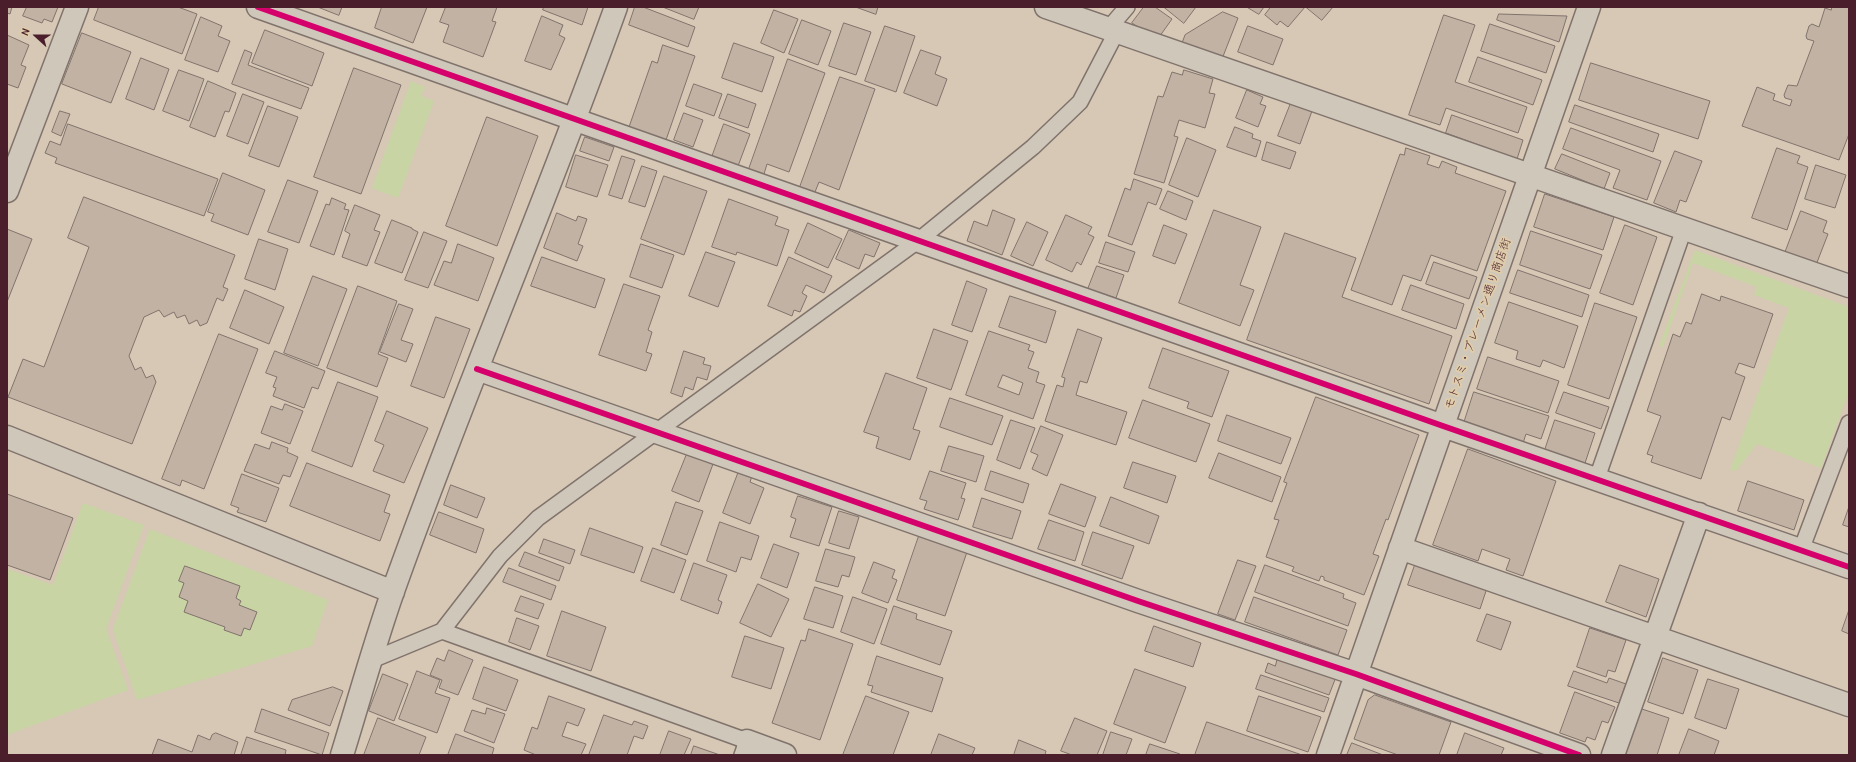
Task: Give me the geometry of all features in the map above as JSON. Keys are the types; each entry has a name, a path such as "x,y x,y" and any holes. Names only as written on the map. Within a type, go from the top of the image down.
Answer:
{"street":[{"path":"7,191 12,165 77,7"},
{"path":"258,7 1443,426 1597,478 1849,567"},
{"path":"342,755 393,592 477,369 576,120 616,7"},
{"path":"1046,7 1849,286"},
{"name":"モトスミ・ブレーメン通り商店街","path":"1328,755 1589,7"},
{"path":"477,369 1138,601 1356,674 1579,755"},
{"path":"7,437 393,592"},
{"path":"1613,755 1699,514"},
{"path":"1400,548 1849,705"},
{"path":"745,748 785,755"}],"lane":[{"path":"372,660 442,631 500,556 538,518 657,433 918,240 1033,147 1080,102 1113,30 1128,7"},
{"path":"1597,478 1684,228"},
{"path":"1801,550 1849,423"},
{"path":"442,631 745,748"}],"green space":[{"path":"411,81 425,87 421,96 434,101 398,198 372,188"},
{"path":"1695,250 1849,307 1849,391 1821,468 1757,444 1736,471 1730,470 1789,308 1754,295 1757,287 1693,263 1663,347 1659,346"},
{"path":"83,503 144,525 106,629 128,690 7,735 7,569 53,585"},
{"path":"150,529 328,600 312,646 137,700 113,629"}],"building":[{"path":"7,7 12,7 10,14 7,13"},
{"path":"27,7 58,7 52,22 44,19 42,23 23,16"},
{"path":"99,7 178,7 197,14 182,54 94,20"},
{"path":"318,7 342,7 339,15"},
{"path":"382,7 427,7 413,43 375,28"},
{"path":"446,7 497,7 492,21 496,22 483,57 443,42 449,25 440,22"},
{"path":"544,7 588,7 582,25 543,10"},
{"path":"635,7 643,7 695,27 688,47 629,25"},
{"path":"663,7 699,7 694,19"},
{"path":"856,7 878,7 876,14"},
{"path":"1144,7 1155,7 1172,19 1157,40 1132,23"},
{"path":"1164,7 1196,7 1184,23"},
{"path":"1247,7 1264,7 1259,14"},
{"path":"1271,7 1305,7 1288,27 1280,21 1277,25 1265,15"},
{"path":"1306,7 1333,7 1322,20"},
{"path":"1832,7 1849,7 1849,134 1839,160 1742,126 1757,87 1775,94 1773,100 1790,106 1792,100 1785,98 1784,95 1788,85 1797,86 1814,41 1807,39 1806,36 1809,26 1812,24 1819,27 1825,8 1831,10"},
{"path":"774,10 798,19 784,53 761,43"},
{"path":"1223,12 1238,18 1222,59 1182,43 1185,35"},
{"path":"1499,14 1567,16 1559,42 1497,20"},
{"path":"1444,15 1475,25 1455,82 1527,107 1518,133 1446,108 1440,125 1409,115"},
{"path":"542,16 563,25 559,35 565,38 551,70 525,61"},
{"path":"201,17 222,26 218,36 230,41 218,72 185,60"},
{"path":"802,20 831,31 818,65 789,54"},
{"path":"844,23 871,32 856,75 829,66"},
{"path":"1490,24 1555,46 1546,73 1481,51"},
{"path":"885,26 915,36 896,92 865,81"},
{"path":"1248,26 1283,39 1273,65 1238,52"},
{"path":"265,30 324,53 312,86 252,63"},
{"path":"82,33 131,52 111,103 62,84"},
{"path":"7,35 29,45 21,65 26,67 18,88 7,84"},
{"path":"734,43 774,57 762,92 722,78"},
{"path":"663,45 695,56 666,140 629,127 652,61 657,63"},
{"path":"245,50 252,53 248,65 309,88 301,109 232,84"},
{"path":"921,50 941,57 935,74 947,79 937,106 904,93"},
{"path":"1478,57 1542,80 1533,105 1469,82"},
{"path":"141,58 169,69 154,110 126,99"},
{"path":"788,59 825,73 789,172 767,164 764,174 749,169"},
{"path":"1591,63 1710,101 1698,139 1579,100"},
{"path":"354,68 401,85 361,194 314,177"},
{"path":"179,70 204,79 189,121 163,111"},
{"path":"1184,70 1213,79 1209,93 1215,94 1205,128 1179,120 1174,136 1178,137 1164,183 1134,174 1158,96 1163,97 1172,72 1182,75"},
{"path":"840,77 875,89 839,190 819,182 815,192 800,187"},
{"path":"208,81 236,93 229,112 225,111 215,137 190,127"},
{"path":"694,84 722,94 714,116 686,106"},
{"path":"1247,90 1263,97 1260,104 1266,106 1258,127 1236,118"},
{"path":"243,94 264,102 248,144 227,136"},
{"path":"728,94 756,104 748,128 719,118"},
{"path":"1291,103 1312,111 1300,144 1278,136"},
{"path":"1575,105 1659,134 1653,152 1569,122"},
{"path":"268,106 298,117 279,167 249,156"},
{"path":"60,111 70,114 61,136 52,132"},
{"path":"684,113 703,120 693,147 674,140"},
{"path":"1452,115 1523,140 1517,159 1446,133"},
{"path":"487,117 538,136 497,246 446,226"},
{"path":"68,124 218,179 204,216 55,163 57,158 45,153 50,141 60,145"},
{"path":"724,124 750,134 738,166 712,157"},
{"path":"1235,127 1253,134 1252,138 1261,141 1256,157 1227,147"},
{"path":"1571,128 1661,161 1647,200 1613,188 1620,170 1563,149"},
{"path":"585,137 614,147 609,161 580,151"},
{"path":"1187,138 1216,150 1198,197 1169,185"},
{"path":"1267,142 1296,152 1290,169 1262,160"},
{"path":"1406,148 1430,156 1427,164 1439,168 1442,161 1457,167 1455,173 1506,191 1477,271 1431,255 1421,281 1403,275 1392,305 1351,290 1400,154 1404,155"},
{"path":"1777,148 1800,156 1797,163 1808,167 1787,230 1752,218"},
{"path":"1675,151 1702,161 1686,202 1680,200 1676,212 1654,203"},
{"path":"1562,154 1610,173 1604,189 1555,169"},
{"path":"576,155 608,165 597,197 566,187"},
{"path":"622,156 635,160 622,199 609,195"},
{"path":"1816,165 1846,175 1835,208 1805,199"},
{"path":"642,166 657,171 645,207 629,202"},
{"path":"223,173 265,190 248,235 211,221 214,214 208,212"},
{"path":"664,176 707,191 684,255 641,239"},
{"path":"1134,179 1162,189 1156,205 1148,202 1132,245 1108,236 1125,188 1130,190"},
{"path":"288,180 318,191 299,243 268,232"},
{"path":"1168,191 1193,201 1186,220 1160,209"},
{"path":"1545,194 1614,217 1603,250 1534,227"},
{"path":"84,197 235,255 223,287 228,289 223,301 217,298 207,323 200,326 197,320 189,324 185,315 177,318 174,312 164,317 159,310 144,317 129,356 135,370 141,367 146,378 153,375 156,382 132,444 8,397 23,359 44,367 89,247 68,238"},
{"path":"332,198 346,204 344,209 349,210 334,255 310,246 326,204 329,205"},
{"path":"729,199 778,217 775,225 789,230 777,266 737,252 736,255 712,247"},
{"path":"355,205 380,215 374,230 380,232 367,266 342,257 350,234 345,231"},
{"path":"993,210 1015,219 1002,255 967,241 974,221 987,226"},
{"path":"1214,210 1261,227 1240,285 1254,290 1240,326 1179,303"},
{"path":"1801,211 1827,221 1823,232 1828,234 1816,265 1785,253"},
{"path":"557,213 576,221 578,216 587,219 578,244 583,246 577,261 544,248"},
{"path":"1066,215 1092,227 1088,234 1094,237 1081,265 1077,262 1072,272 1046,260"},
{"path":"392,220 418,232 402,273 375,263"},
{"path":"1027,222 1048,232 1033,266 1011,256"},
{"path":"808,223 842,239 828,268 795,253"},
{"path":"1164,225 1187,234 1175,264 1153,256"},
{"path":"1625,225 1657,237 1633,305 1600,293"},
{"path":"7,229 32,239 7,302"},
{"path":"849,230 880,243 874,257 865,254 859,269 836,259"},
{"path":"1531,231 1602,255 1590,289 1520,265"},
{"path":"424,232 447,241 428,288 405,280"},
{"path":"1285,233 1356,258 1342,297 1452,336 1429,404 1247,340"},
{"path":"259,239 288,249 275,290 245,279"},
{"path":"1106,242 1135,252 1128,272 1099,263"},
{"path":"458,244 494,258 478,301 434,285 444,261 451,263"},
{"path":"641,244 674,255 662,288 630,277"},
{"path":"706,252 735,262 718,307 689,296"},
{"path":"542,257 605,279 595,308 531,286"},
{"path":"789,257 832,276 824,293 806,285 802,293 807,296 800,312 794,310 792,316 768,306"},
{"path":"1434,262 1477,277 1469,299 1426,284"},
{"path":"1097,266 1124,275 1116,298 1088,289"},
{"path":"1518,270 1589,295 1582,317 1510,293"},
{"path":"313,276 347,289 318,366 284,353"},
{"path":"967,281 987,289 972,332 952,325"},
{"path":"624,284 660,296 648,330 652,332 646,352 652,354 646,371 599,355"},
{"path":"1411,285 1464,304 1456,329 1402,310"},
{"path":"358,286 397,301 378,354 388,358 377,387 327,368"},
{"path":"245,290 284,307 269,344 230,328"},
{"path":"1702,294 1720,301 1721,296 1773,314 1754,368 1739,363 1735,373 1745,377 1730,420 1722,417 1701,479 1651,462 1653,456 1647,454 1661,416 1647,411 1673,334 1680,337 1686,322 1691,324"},
{"path":"1010,296 1056,311 1046,343 999,327"},
{"path":"1509,302 1578,326 1564,368 1543,360 1540,367 1516,359 1518,351 1495,343"},
{"path":"1595,303 1637,317 1609,399 1568,385"},
{"path":"399,304 413,309 401,340 413,344 406,362 380,352"},
{"path":"436,317 470,329 444,398 411,386"},
{"path":"934,329 968,341 951,390 917,378"},
{"path":"1078,329 1102,338 1087,383 1080,381 1076,395 1127,412 1116,445 1045,421 1057,385 1063,387 1065,378 1062,377"},
{"path":"989,331 1030,345 1028,350 1034,352 1028,368 1039,372 1036,382 1045,385 1033,419 966,395","holes":["1003,375 1023,383 1019,395 998,387"]},
{"path":"219,334 258,349 204,489 182,480 180,486 162,479"},
{"path":"1163,348 1229,371 1212,417 1187,408 1189,402 1149,388"},
{"path":"275,351 325,371 318,389 312,387 304,408 273,396 276,388 273,387 277,377 266,373"},
{"path":"684,351 705,358 703,364 711,366 707,380 697,377 693,390 685,387 682,397 671,393"},
{"path":"1488,357 1559,381 1548,413 1477,389"},
{"path":"886,373 927,388 913,429 920,431 910,460 876,448 879,437 864,432"},
{"path":"338,382 378,397 352,467 312,451"},
{"path":"1474,392 1549,416 1541,439 1526,434 1523,443 1464,423"},
{"path":"1564,392 1609,407 1601,429 1556,413"},
{"path":"1316,397 1419,435 1388,520 1386,519 1373,554 1379,556 1364,595 1324,580 1324,577 1321,576 1319,581 1292,571 1294,567 1266,557 1279,520 1274,519 1287,483 1284,482"},
{"path":"950,398 1003,416 992,445 940,427"},
{"path":"1143,400 1210,424 1196,462 1129,438"},
{"path":"285,404 303,411 290,444 261,433 271,406 282,410"},
{"path":"387,411 428,428 404,483 373,471 384,445 375,441"},
{"path":"1227,415 1291,438 1281,464 1218,441"},
{"path":"1011,420 1035,428 1020,469 997,460"},
{"path":"1555,420 1595,433 1585,463 1545,450"},
{"path":"1041,426 1063,435 1047,476 1032,469 1038,455 1031,452"},
{"path":"272,442 288,448 287,452 298,457 290,477 283,475 279,484 244,471 255,444 269,449"},
{"path":"949,446 984,456 976,482 941,471"},
{"path":"1468,449 1556,481 1523,576 1506,570 1510,559 1482,549 1478,561 1433,545"},
{"path":"1219,453 1281,477 1272,502 1209,478"},
{"path":"687,454 713,464 699,502 672,491"},
{"path":"1133,462 1176,476 1167,503 1124,488"},
{"path":"307,463 390,495 384,512 390,514 380,541 290,506"},
{"path":"739,471 752,476 750,482 764,488 750,524 723,513"},
{"path":"930,471 966,483 961,498 965,499 958,520 924,509 927,501 920,499"},
{"path":"991,471 1029,484 1023,503 985,490"},
{"path":"242,474 279,488 266,522 237,512 239,508 231,505"},
{"path":"1748,481 1804,500 1794,530 1738,511"},
{"path":"1061,484 1096,497 1085,527 1049,514"},
{"path":"451,485 485,498 477,518 444,505"},
{"path":"7,494 73,518 50,580 7,565"},
{"path":"798,496 832,507 819,546 790,537 796,519 791,517"},
{"path":"1111,497 1159,516 1149,544 1100,526"},
{"path":"982,498 1021,511 1012,539 973,527"},
{"path":"676,502 703,511 687,555 661,545"},
{"path":"1849,507 1849,527 1843,525"},
{"path":"839,511 859,517 849,549 829,543"},
{"path":"439,512 484,529 476,553 430,535"},
{"path":"1049,520 1084,532 1075,561 1038,549"},
{"path":"720,522 759,536 751,560 741,557 736,572 707,561"},
{"path":"590,528 643,547 634,573 581,555"},
{"path":"1093,532 1134,546 1122,579 1082,565"},
{"path":"919,536 967,552 945,616 897,600"},
{"path":"544,539 575,550 570,564 539,553"},
{"path":"774,544 799,553 787,588 761,578"},
{"path":"653,548 686,560 674,593 641,581"},
{"path":"826,549 855,557 849,577 842,575 838,587 816,581"},
{"path":"525,552 564,567 559,581 519,566"},
{"path":"1238,560 1256,566 1235,620 1218,614"},
{"path":"874,562 895,570 892,578 897,580 888,603 862,593"},
{"path":"694,563 727,575 718,600 722,602 718,614 681,600"},
{"path":"1265,565 1344,594 1343,598 1356,603 1348,626 1255,592"},
{"path":"1415,565 1487,588 1480,609 1408,585"},
{"path":"1620,565 1659,579 1646,617 1606,602"},
{"path":"185,566 240,586 236,598 241,601 239,605 257,612 250,630 244,628 241,636 224,630 225,627 184,612 188,601 179,597 184,583 179,581"},
{"path":"509,568 556,586 551,600 503,582"},
{"path":"758,584 789,599 771,637 740,623"},
{"path":"815,587 843,596 833,628 804,619"},
{"path":"521,596 544,604 538,619 515,611"},
{"path":"853,597 887,609 874,644 841,632"},
{"path":"1254,597 1347,630 1338,655 1245,622"},
{"path":"894,606 917,614 916,619 952,631 940,665 881,644"},
{"path":"1849,610 1849,634 1842,631"},
{"path":"562,611 606,627 591,671 547,656"},
{"path":"1487,614 1511,622 1501,650 1477,641"},
{"path":"517,618 539,626 530,650 509,642"},
{"path":"1154,626 1201,643 1193,667 1145,651"},
{"path":"1590,628 1626,640 1615,672 1608,670 1606,677 1577,667"},
{"path":"809,629 853,644 820,740 772,723 801,640 805,641"},
{"path":"745,636 784,648 771,689 732,677"},
{"path":"449,650 473,660 458,695 439,688 442,680 430,675 437,658 444,661"},
{"path":"877,656 943,678 932,712 871,692 873,686 868,685"},
{"path":"1278,657 1336,677 1329,695 1265,672 1268,663 1275,666"},
{"path":"1663,658 1698,670 1683,714 1648,702"},
{"path":"484,667 518,680 506,711 473,699"},
{"path":"1135,669 1186,687 1165,743 1114,724"},
{"path":"417,671 440,680 435,693 450,698 437,733 399,719"},
{"path":"1574,671 1607,683 1609,678 1626,684 1619,703 1568,686"},
{"path":"383,674 408,684 394,721 369,711"},
{"path":"1261,675 1329,698 1324,712 1256,689"},
{"path":"1708,679 1739,689 1726,729 1695,718"},
{"path":"333,687 343,691 330,726 288,710 292,700"},
{"path":"1575,692 1615,707 1608,723 1602,721 1595,740 1587,737 1585,742 1560,733"},
{"path":"1375,695 1451,722 1439,755 1398,755 1354,739 1368,700"},
{"path":"549,696 585,709 578,726 567,722 562,736 586,744 581,755 536,755 524,750 532,727 537,729"},
{"path":"866,696 909,712 893,755 843,755"},
{"path":"1259,696 1321,717 1308,752 1247,731"},
{"path":"487,708 505,714 494,743 464,731 472,710 485,714"},
{"path":"262,709 329,733 322,755 255,732"},
{"path":"1642,709 1669,718 1657,755 1626,754"},
{"path":"604,715 632,725 634,721 648,726 643,739 634,736 627,755 589,755"},
{"path":"378,718 426,737 419,755 364,755"},
{"path":"1075,718 1107,731 1097,755 1072,755 1061,751"},
{"path":"1207,722 1302,755 1195,755"},
{"path":"1689,729 1719,741 1714,755 1679,755"},
{"path":"669,731 691,739 684,755 660,755"},
{"path":"1111,732 1132,739 1126,755 1103,755"},
{"path":"216,733 238,742 234,755 152,755 158,739 192,752 198,735 210,740 212,735"},
{"path":"1465,733 1504,748 1501,755 1457,755"},
{"path":"456,734 494,748 492,755 448,755"},
{"path":"939,734 975,748 972,755 931,755"},
{"path":"247,737 286,750 285,755 241,755"},
{"path":"1019,740 1046,751 1045,755 1014,755"},
{"path":"1352,743 1383,755 1347,755"},
{"path":"1150,744 1180,754 1180,755 1146,755"},
{"path":"694,746 720,755 691,755"}],"cycle path":[{"path":"258,7 1443,426 1849,567"},
{"path":"477,369 1138,601 1356,674 1579,755"}]}
